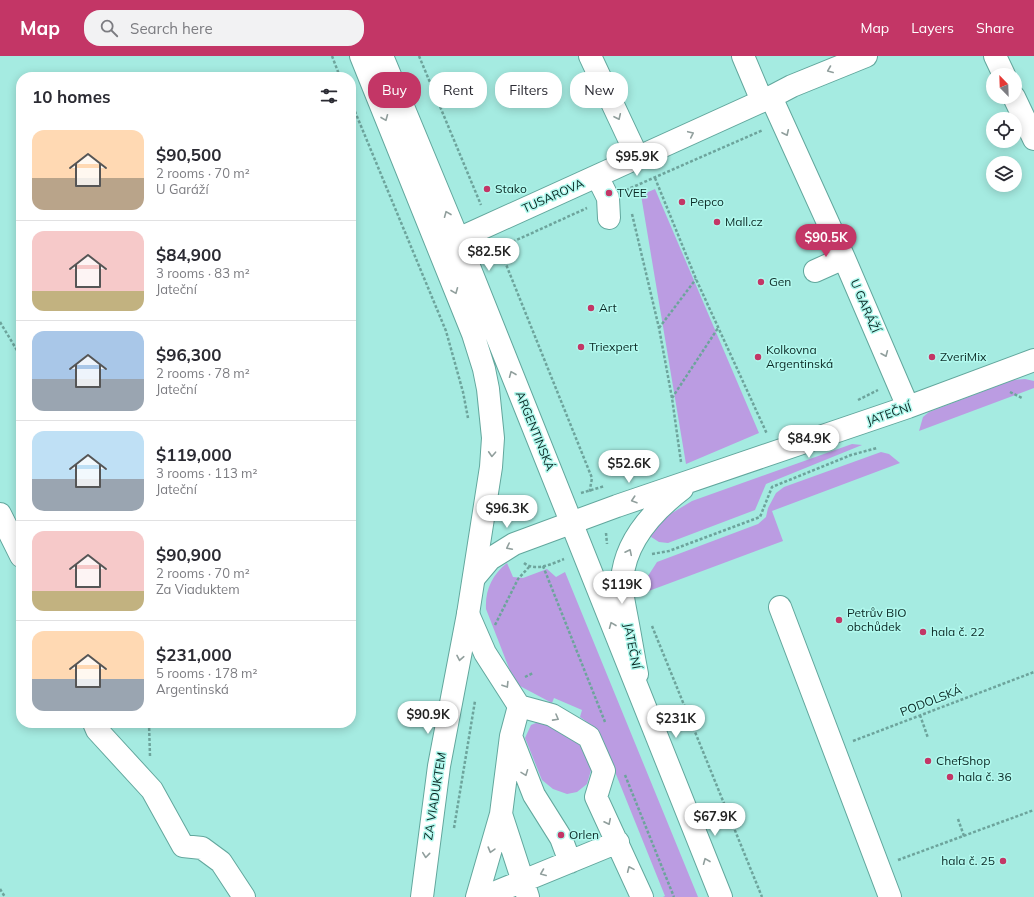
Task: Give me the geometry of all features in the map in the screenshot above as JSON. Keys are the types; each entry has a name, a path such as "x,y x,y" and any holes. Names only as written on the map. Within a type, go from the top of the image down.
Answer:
{"street":[{"path":"361,56 473,334 484,369 491,416 492,452 486,509 474,578"},
{"name":"ARGENTINSKÁ","path":"382,56 458,239 642,700 717,893"},
{"path":"590,56 638,158"},
{"name":"U GARÁŽÍ","path":"743,56 766,99 844,258 908,407"},
{"name":"TUSAROVA","path":"458,239 638,158 792,86 866,56"},
{"path":"995,56 1001,68"},
{"path":"1017,104 1034,139"},
{"path":"597,176 618,201"},
{"path":"815,271 844,258"},
{"name":"JATEČNÍ","path":"474,578 481,568 499,552 514,544 571,523 690,473 908,407 1034,360"},
{"name":"JATEČNÍ","path":"642,700 621,582 625,561 636,538 656,511 669,499 690,473"},
{"path":"0,514 16,546"},
{"name":"ZA VIADUKTEM","path":"422,897 439,766 474,578"},
{"path":"780,607 890,897"},
{"path":"468,614 485,653 519,706 552,715 589,736 604,771 596,796 642,897"},
{"path":"477,897 501,814 511,736 519,706"},
{"path":"96,728 152,790 183,846 202,848 222,862 244,897"},
{"path":"511,736 534,795 561,838 570,862"},
{"path":"501,814 525,889"},
{"path":"484,897 525,889 570,862 618,842"}],"path":[{"path":"332,56 338,72"},
{"path":"419,56 484,211"},
{"path":"356,114 446,331 463,392 469,423"},
{"path":"499,248 618,201 655,178 767,128"},
{"path":"655,178 696,279 769,436 761,439"},
{"path":"632,213 659,328 672,398 690,473"},
{"path":"498,243 592,478 590,490"},
{"path":"659,328 696,279"},
{"path":"0,322 16,349"},
{"path":"672,398 718,328"},
{"path":"856,400 878,391 875,384"},
{"path":"646,556 669,551 760,517 772,487 852,455 877,448"},
{"path":"493,630 518,579 529,567 535,568 557,562"},
{"path":"649,619 762,897"},
{"name":"PODOLSKÁ","path":"834,748 1034,672"},
{"path":"453,835 476,694"},
{"path":"920,715 928,738"},
{"path":"879,868 1034,810"},
{"path":"958,819 964,836"},
{"path":"0,889 5,897"}],"shaded area":[{"path":"655,189 759,433 686,464 641,195"},
{"path":"1025,379 1034,381 1034,388 919,431 923,417 929,412 1013,380"},
{"path":"852,444 862,445 766,484 755,510 668,543 659,542 648,535 667,516 692,501"},
{"path":"881,452 889,454 900,463 772,511 783,541 646,592 648,576 657,562 758,524 766,517 768,508 776,493 784,487"},
{"path":"507,563 513,577 523,578 547,569 556,577 565,572 698,897 663,897 665,896 605,747 591,725 580,717 582,710 554,698 552,703 518,685 514,681 486,609 490,583"},
{"path":"541,721 583,743 592,767 587,784 577,792 567,794 553,789 542,780 525,738 531,725"}],"place":[{"name":"Stako","path":"487,189"},
{"name":"TVEE","path":"609,193"},
{"name":"Pepco","path":"682,202"},
{"name":"Mall.cz","path":"717,222"},
{"name":"Gen","path":"761,282"},
{"name":"Art","path":"591,308"},
{"name":"Triexpert","path":"581,347"},
{"name":"Kolkovna Argentinská","path":"758,357"},
{"name":"ZveriMix","path":"932,357"},
{"name":"Petrův BIO obchůdek","path":"839,620"},
{"name":"hala č. 22","path":"923,632"},
{"name":"ChefShop","path":"928,761"},
{"name":"hala č. 36","path":"950,777"},
{"name":"Orlen","path":"561,835"},
{"name":"hala č. 25","path":"1003,861"}]}
